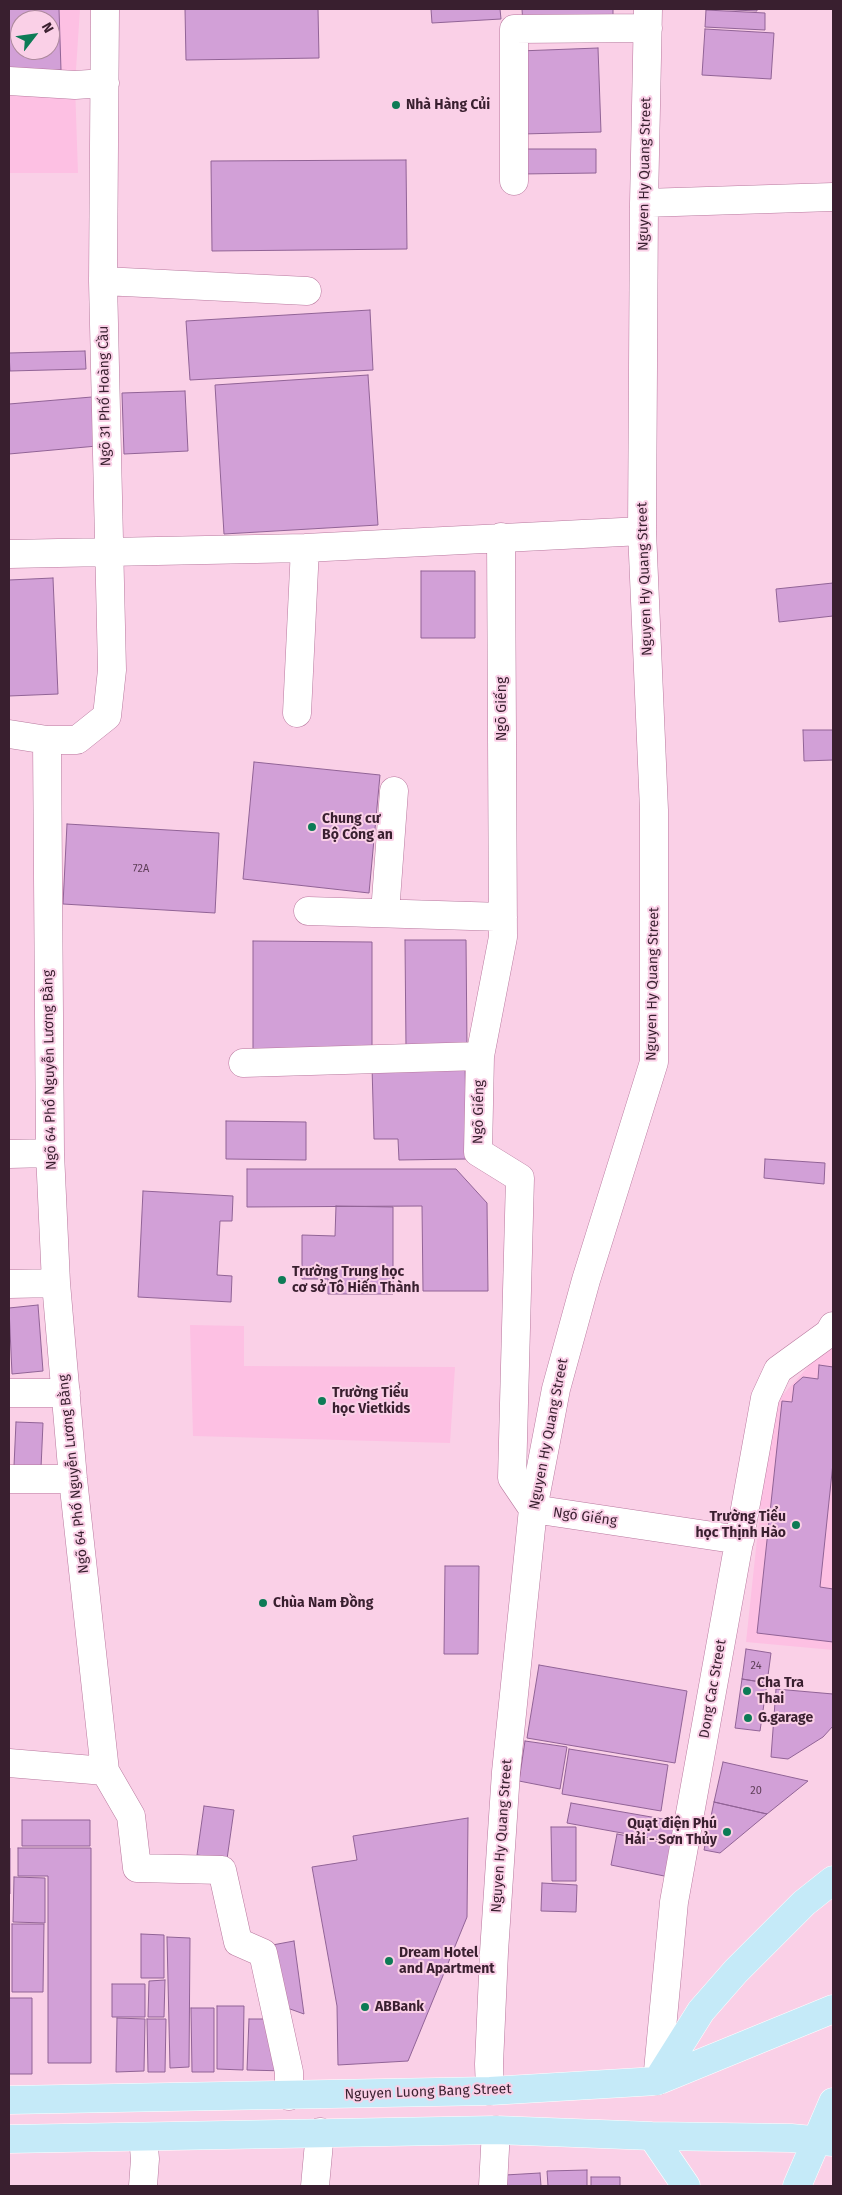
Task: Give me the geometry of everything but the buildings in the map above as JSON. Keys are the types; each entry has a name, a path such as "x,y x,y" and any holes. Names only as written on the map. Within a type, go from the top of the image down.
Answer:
{"main road":[{"path":"657,2081 700,2011 736,1971 804,1903 833,1880"},
{"name":"Nguyen Luong Bang Street","path":"9,2100 490,2091 657,2081 833,2009"},
{"path":"142,2098 143,2137"},
{"path":"797,2186 825,2142 833,2102"},
{"path":"9,2139 496,2130 652,2136 791,2138 825,2142"},
{"path":"652,2136 686,2186"}],"street":[{"name":"Ngõ 31 Phố Hoàng Cầu","path":"9,734 47,740 77,740 107,716 112,670 103,281 105,9"},
{"path":"514,181 514,29 648,18"},
{"name":"Nguyen Hy Quang Street","path":"490,2091 494,1971 506,1772 533,1509 556,1389 586,1280 654,1062 654,810 642,531 644,204 648,18"},
{"path":"9,81 75,84 105,83"},
{"path":"644,204 833,197"},
{"path":"103,281 307,290"},
{"path":"9,554 108,554 305,548 642,531"},
{"name":"Ngõ Giếng","path":"501,537 503,937 480,1056 478,1152 520,1178 512,1478 533,1509 740,1540"},
{"path":"296,713 305,548"},
{"name":"Ngõ 64 Phố Nguyễn Lương Bằng","path":"47,740 50,1153 56,1283 73,1479 105,1771 131,1816 137,1868 222,1870 238,1942 263,1953 288,2072 289,2096"},
{"path":"385,913 394,792"},
{"path":"308,911 503,917"},
{"path":"243,1063 480,1056"},
{"path":"9,1154 50,1153"},
{"path":"9,1284 56,1283"},
{"name":"Dong Cac Street","path":"657,2081 674,1902 764,1398 778,1370 829,1334 833,1326"},
{"path":"9,1393 66,1393"},
{"path":"9,1479 73,1479"},
{"path":"9,1763 105,1771"},
{"path":"493,2186 496,2130"},
{"path":"315,2186 320,2132"},
{"path":"143,2137 146,2159 143,2186"}],"shaded area":[{"path":"9,9 80,9 75,85 78,173 9,173"},
{"name":"Trường Tiểu học Vietkids","path":"190,1325 244,1326 244,1366 455,1367 450,1443 193,1436"},
{"name":"Trường Tiểu học Thịnh Hào","path":"833,1339 833,1650 746,1642 771,1408"}],"place":[{"name":"Nhà Hàng Củi","path":"396,105"},
{"name":"Chung cư Bộ Công an","path":"312,827"},
{"name":"Trường Trung học cơ sở Tô Hiến Thành","path":"282,1280"},
{"name":"Trường Tiểu học Vietkids","path":"322,1401"},
{"name":"Trường Tiểu học Thịnh Hào","path":"796,1525"},
{"name":"Chùa Nam Đồng","path":"263,1603"},
{"name":"Cha Tra Thai","path":"747,1691"},
{"name":"G.garage","path":"748,1718"},
{"name":"Quạt điện Phú Hải - Sơn Thủy","path":"727,1832"},
{"name":"Dream Hotel and Apartment","path":"389,1961"},
{"name":"ABBank","path":"365,2007"}]}
